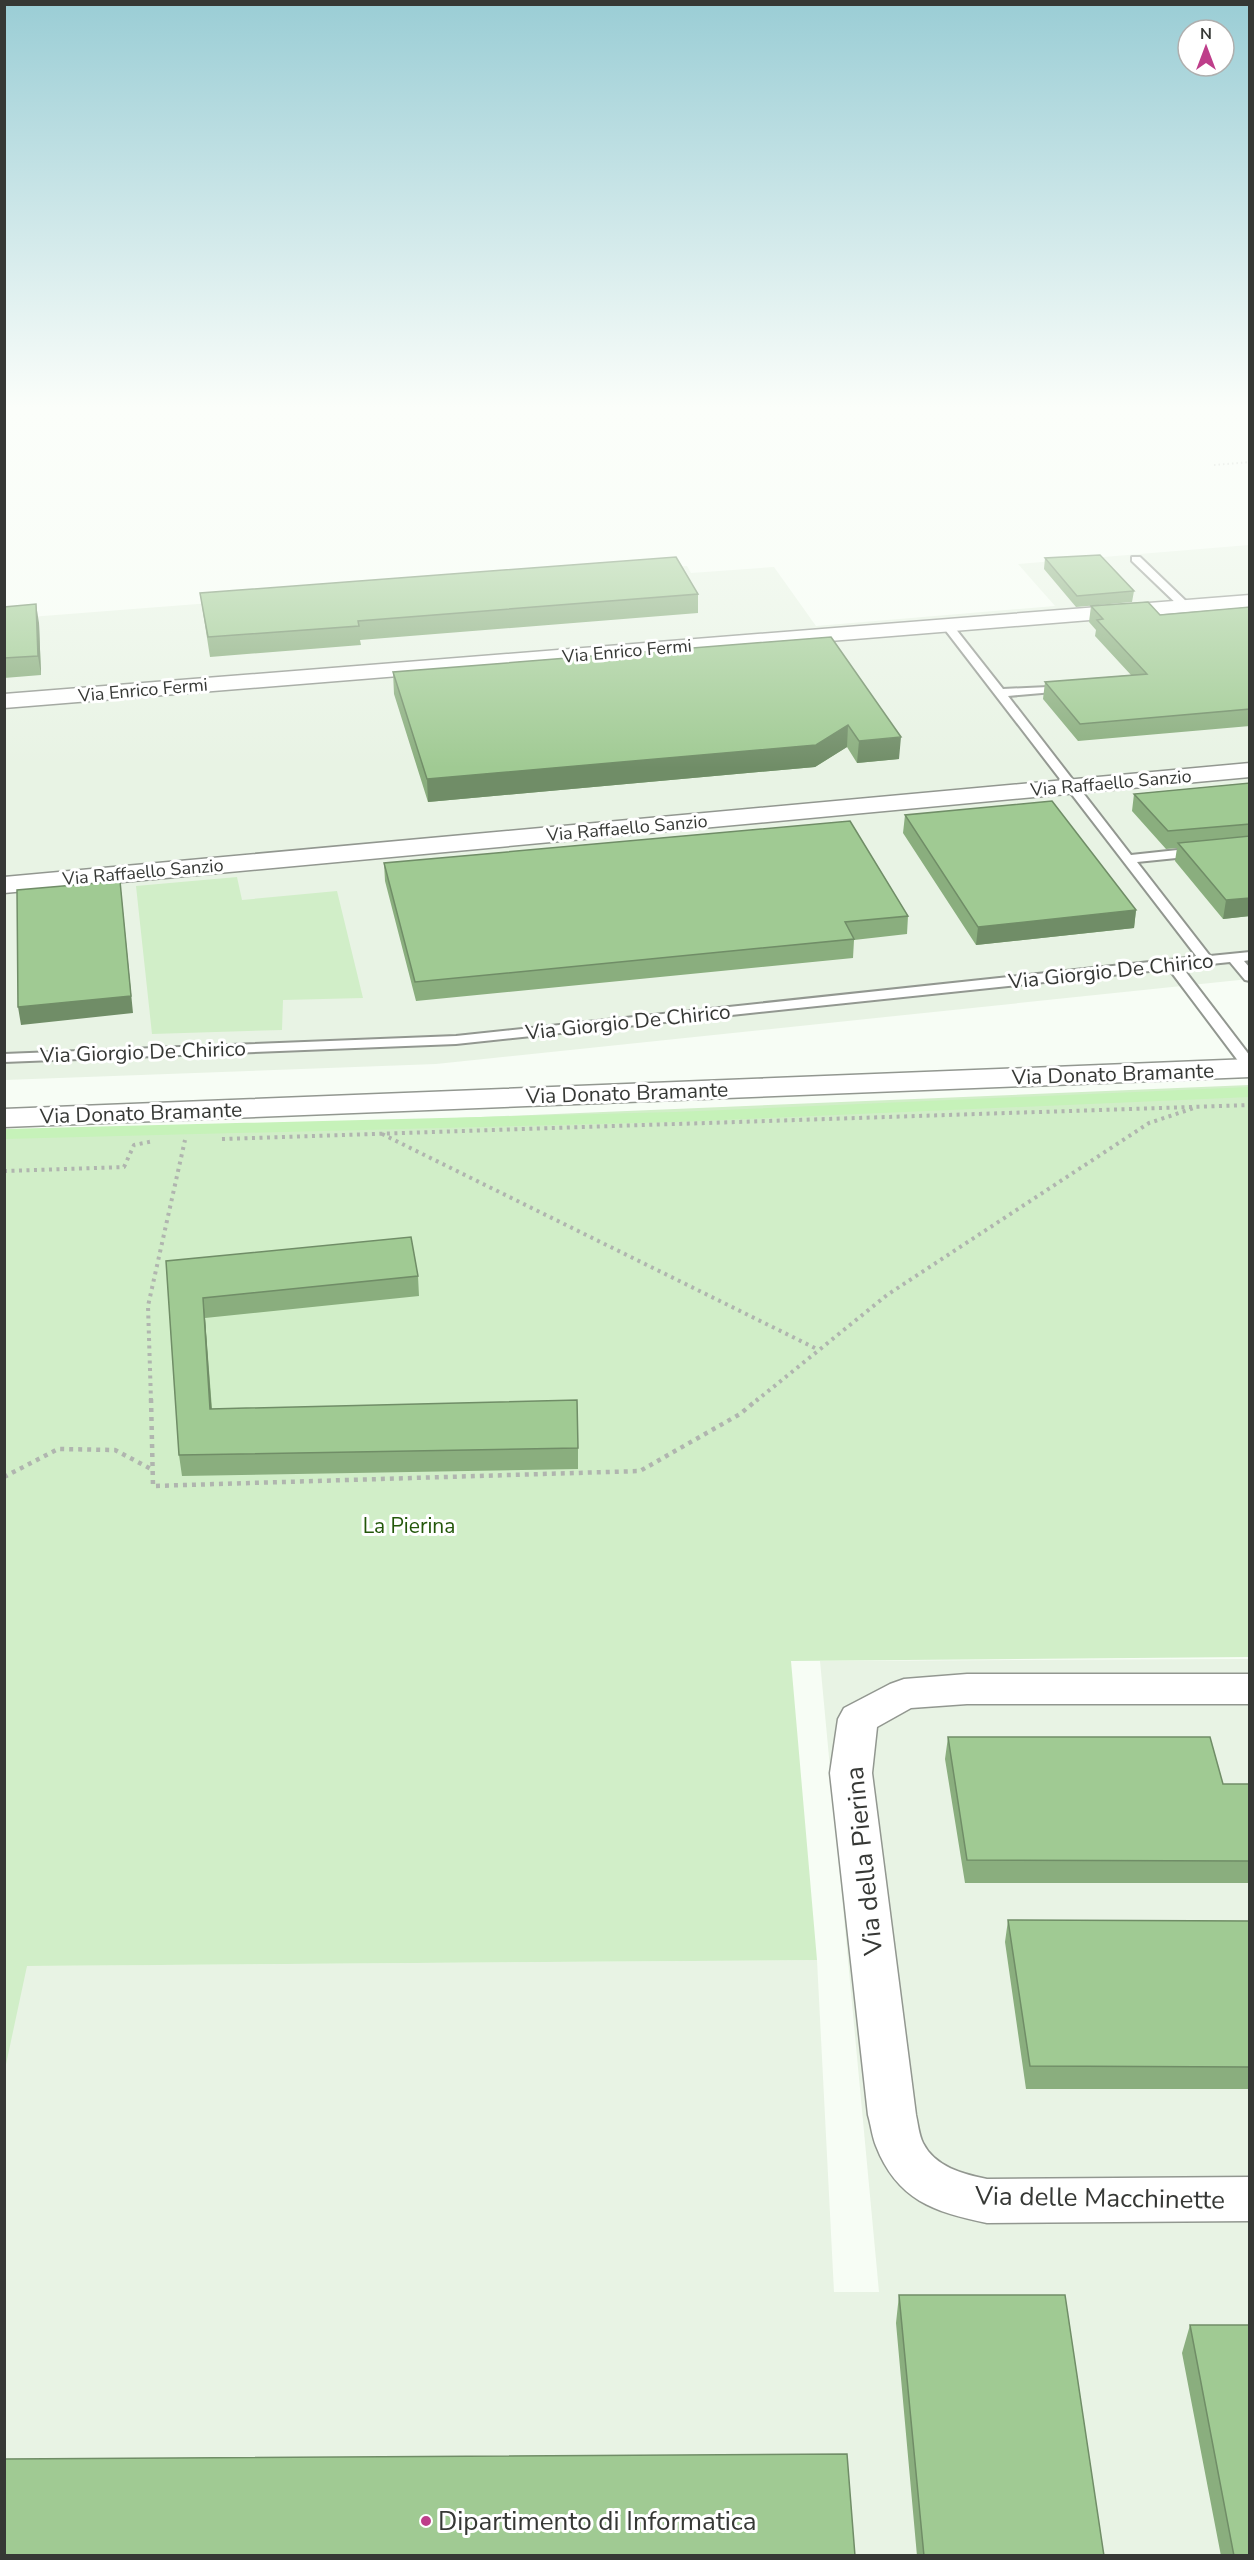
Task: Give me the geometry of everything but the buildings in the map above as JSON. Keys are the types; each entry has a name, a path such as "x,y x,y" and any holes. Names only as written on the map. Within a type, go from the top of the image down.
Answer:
{"street":[{"name":"Via Enrico Fermi","path":"4,701 1250,601"},
{"name":"Via Raffaello Sanzio","path":"4,885 1250,770"},
{"name":"Via Donato Bramante","path":"4,1118 1250,1068"},
{"name":"Via della Pierina","path":"919,2176 900,2147 892,2115 851,1773 858,1719 904,1694 967,1689 1250,1689"},
{"name":"Via delle Macchinette","path":"919,2176 949,2193 987,2201 1250,2199"}],"lane":[{"path":"1136,559 1185,606"},
{"path":"947,625 1207,961"},
{"path":"1000,693 1082,686"},
{"path":"1128,859 1205,851"},
{"name":"Via Giorgio De Chirico","path":"4,1058 456,1040 1250,956"},
{"path":"1234,958 1250,977"},
{"path":"1173,965 1250,1068"}],"path":[{"path":"220,1139 1250,1105"},
{"path":"175,1140 185,1140 148,1306 153,1486 640,1471 740,1414 887,1295 1149,1123 1197,1107"},
{"path":"382,1134 819,1350"},
{"path":"4,1172 124,1167 134,1145 164,1141"},
{"path":"4,1477 58,1449 115,1450 153,1470"}],"shaded area":[{"path":"1249,545 1249,979 436,1064 5,1080 4,619 687,566 691,573 774,567 816,626 1055,606 1018,564"},
{"path":"1249,1659 1249,2555 5,2555 4,1966 817,1960 834,2292 879,2292 820,1661"}],"green space":[{"path":"237,877 242,900 337,891 363,998 283,1000 282,1030 152,1034 136,886"},
{"name":"La Pierina","path":"1249,1085 1249,1657 791,1661 817,1960 27,1966 5,2069 4,1137"}],"waterway":[{"path":"4,1134 675,1117 1250,1092"}],"place":[{"name":"Dipartimento di Informatica","path":"426,2521"}]}
